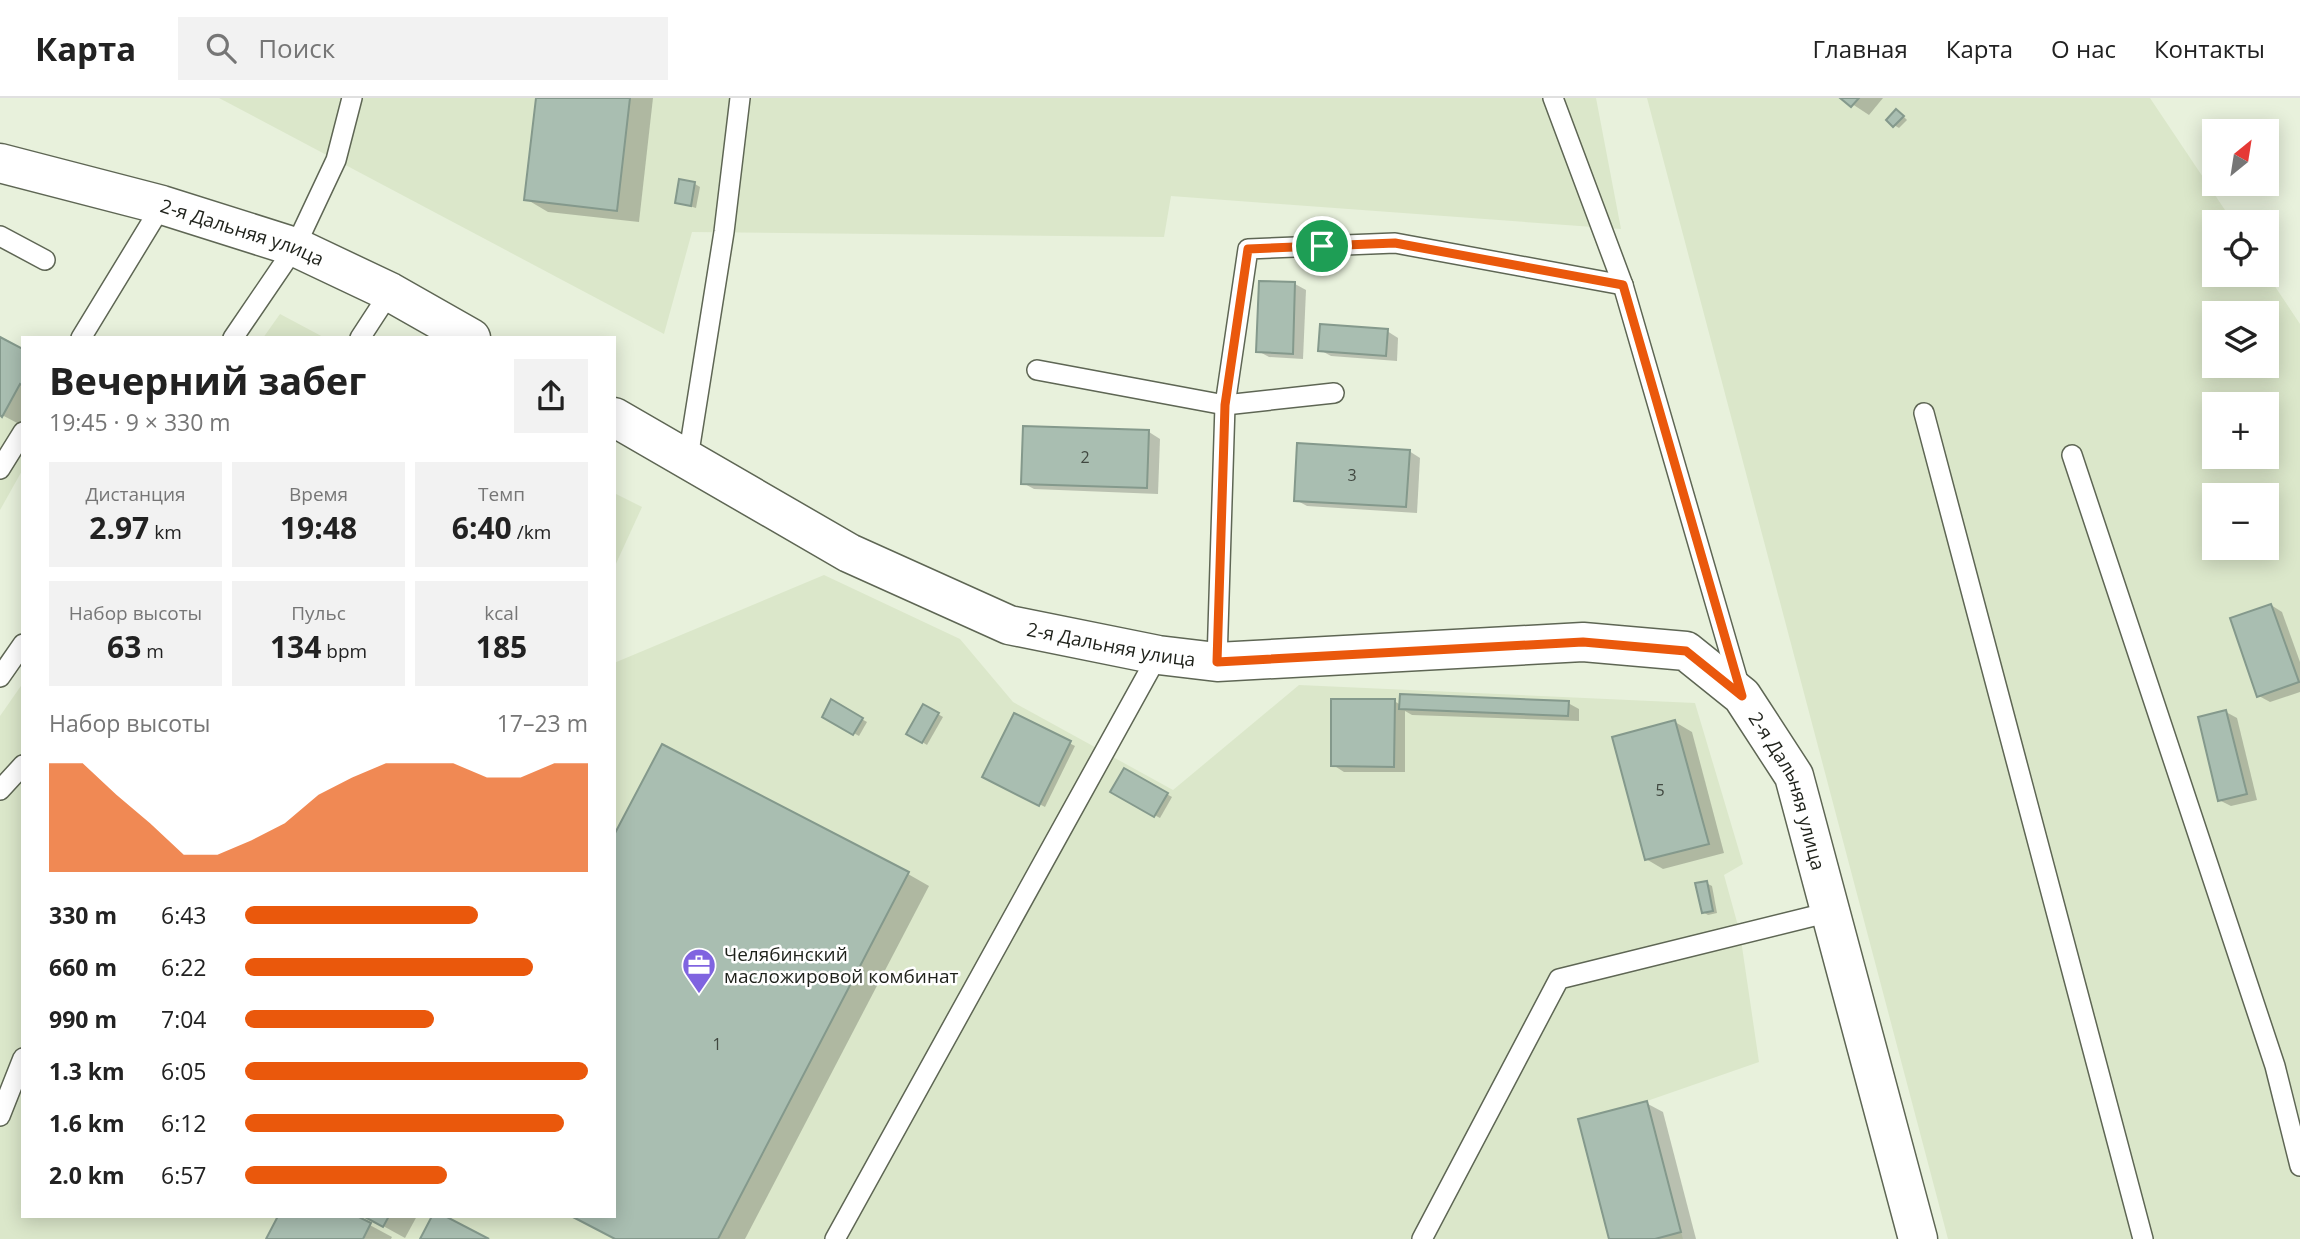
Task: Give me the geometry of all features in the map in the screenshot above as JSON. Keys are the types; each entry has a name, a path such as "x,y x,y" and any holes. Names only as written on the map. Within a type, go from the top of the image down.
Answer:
{"street":[{"name":"2-я Дальняя улица","path":"0,163 162,205 295,247 390,292 467,336"},
{"name":"2-я Дальняя улица","path":"616,418 849,553 1009,625 1158,655 1217,662 1583,642 1686,651 1742,696 1794,776 1918,1239"}],"lane":[{"path":"234,336 295,247 336,160 352,98"},
{"path":"688,458 724,232 740,98"},
{"path":"1553,98 1623,285 1742,696"},
{"path":"82,336 162,205"},
{"path":"0,236 45,260"},
{"path":"1217,662 1225,405 1248,249 1395,243 1623,285"},
{"path":"361,336 390,292"},
{"path":"1037,370 1225,405 1334,393"},
{"path":"1924,413 2143,1239"},
{"path":"0,469 21,435"},
{"path":"2072,455 2274,1066 2300,1167"},
{"path":"0,677 21,646"},
{"path":"835,1239 1158,655"},
{"path":"0,790 21,767"},
{"path":"1422,1239 1559,979 1830,912"},
{"path":"0,1116 21,1063"}],"shaded area":[{"path":"219,98 1596,98 1621,229 1171,196 1164,237 692,232 664,334"},
{"path":"1647,98 2150,98 2202,176 2202,196 2216,196 2225,210 2202,210 2202,287 2275,287 2300,324 2300,1239 1948,1239"},
{"path":"280,314 321,336 264,336"},
{"path":"0,336 21,348 21,473 0,510"},
{"path":"616,494 642,507 616,564"},
{"path":"824,575 960,639 1013,702 1173,790 1299,685 1695,703 1743,864 1724,875 1740,933 1759,1062 1647,1101 1683,1239 0,1239 0,716 21,686 21,1218 616,1218 616,662"}],"building":[{"path":"536,98 630,98 617,211 524,200"},
{"path":"1840,98 1859,98 1851,107"},
{"path":"1896,109 1904,116 1893,127 1886,120"},
{"path":"679,179 695,182 691,206 675,203"},
{"path":"1259,281 1295,282 1293,354 1256,352"},
{"path":"1320,324 1388,329 1386,356 1318,351"},
{"path":"0,337 21,348 21,385 2,417"},
{"path":"1023,426 1149,430 1147,488 1021,484"},
{"path":"1297,443 1410,450 1406,507 1294,501"},
{"path":"2271,604 2299,682 2257,697 2230,618"},
{"path":"1400,694 1569,701 1568,716 1399,709"},
{"path":"831,699 863,718 853,735 822,717"},
{"path":"1331,699 1395,699 1394,767 1331,766"},
{"path":"923,704 939,713 922,743 906,734"},
{"path":"2226,710 2247,794 2218,801 2198,717"},
{"path":"1014,713 1071,741 1039,806 982,777"},
{"path":"1675,720 1709,844 1645,860 1612,737"},
{"path":"662,744 909,872 718,1239 615,1239 575,1218 616,1218 616,831"},
{"path":"1124,768 1168,793 1154,817 1110,792"},
{"path":"1707,881 1713,911 1702,913 1695,883"},
{"path":"1647,1101 1681,1232 1655,1239 1609,1239 1578,1119"},
{"path":"277,1218 361,1218 371,1223 363,1239 266,1239"},
{"path":"367,1218 388,1218 383,1227"},
{"path":"431,1218 449,1218 489,1239 420,1239"}],"place":[{"name":"Челябинский масложировой комбинат","path":"699,995"}],"route":[{"path":"1395,243 1623,285 1742,696 1686,651 1583,642 1217,662 1225,405 1248,249 1322,246 1395,243"}]}
